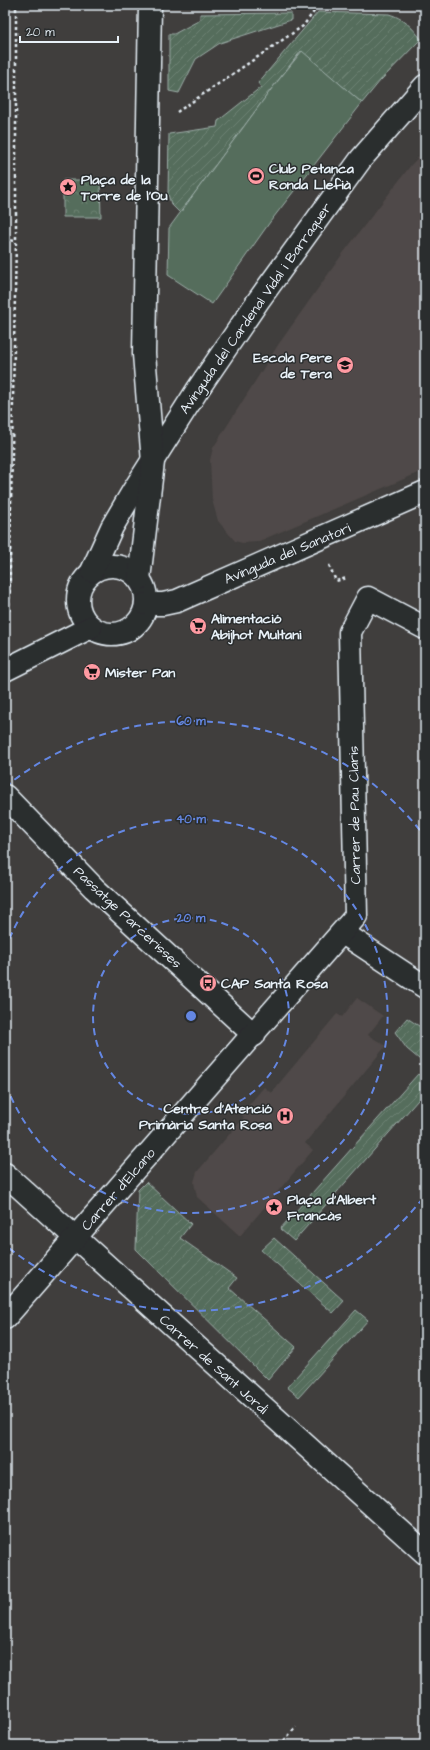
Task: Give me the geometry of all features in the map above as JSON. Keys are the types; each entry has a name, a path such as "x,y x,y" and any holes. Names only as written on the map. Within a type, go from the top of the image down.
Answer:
{"street":[{"path":"150,5 144,354 153,462"},
{"name":"Avinguda del Cardenal Vidal i Barraquer","path":"92,571 112,527 132,492 153,462 198,389 307,232 361,159 425,86"},
{"name":"Avinguda del Cardenal Vidal i Barraquer","path":"139,579 153,462"},
{"name":"Avinguda del Sanatori","path":"146,604 163,604 177,600 425,492"},
{"path":"117,565 130,570 139,579 146,595 146,604 143,614 137,623 127,631 115,634 103,633 91,627 85,621 80,613 77,599 80,586 92,571 104,566 117,565"},
{"name":"Carrer de Pau Claris","path":"343,933 356,916 350,632 368,598 425,628"},
{"path":"5,670 91,627"},
{"name":"Passatge Parcerisses","path":"5,796 94,888 254,1035"},
{"path":"343,933 425,987"},
{"name":"Carrer d'Elcano","path":"5,1318 343,933"},
{"name":"Carrer de Sant Jordi","path":"5,1174 425,1553"}],"path":[{"path":"9,611 16,241 16,6"},
{"path":"171,114 177,112 303,26 316,9"},
{"path":"5,240 16,241"},
{"path":"5,547 10,543"},
{"path":"280,1745 296,1727"}],"shaded area":[{"name":"Escola Pere de Tera","path":"425,150 425,470 257,542 242,543 235,541 218,521 212,500 210,460 213,448 278,345 341,256 411,165"},
{"name":"Centre d'Atenció Primària Santa Rosa","path":"357,998 383,1016 368,1035 386,1046 305,1143 313,1150 240,1236 197,1197 194,1182 197,1172 244,1117 241,1114 264,1087 271,1093 337,1014 342,1017"}],"green space":[{"path":"318,12 389,14 399,18 407,24 421,39 380,81 362,103 301,51 180,213 171,204 168,194 169,134 217,127 218,121 261,87 258,83"},
{"path":"291,13 291,20 220,43 196,59 179,93 169,91 169,34 174,34 200,20 200,14"},
{"name":"Club Petanca Ronda Llefià","path":"302,51 362,103 270,222 212,304 168,275 169,228 273,87"},
{"path":"63,180 100,180 101,217 63,217"},
{"path":"407,1018 425,1030 425,1064 407,1049 395,1032"},
{"path":"418,1074 425,1080 425,1092 294,1241 280,1229"},
{"path":"146,1182 191,1224 180,1238 237,1278 229,1288 296,1347 268,1380 136,1249 138,1190"},
{"path":"274,1238 344,1301 333,1313 261,1250"},
{"path":"356,1310 368,1320 299,1397 287,1387"}],"place":[{"name":"Club Petanca Ronda Llefià","path":"256,176"},
{"name":"Plaça de la Torre de l'Ou","path":"68,187"},
{"name":"Escola Pere de Tera","path":"345,365"},
{"name":"Alimentació Abijhot Multani","path":"198,626"},
{"name":"Mister Pan","path":"92,672"},
{"name":"CAP Santa Rosa","path":"208,983"},
{"name":"Centre d'Atenció Primària Santa Rosa","path":"285,1116"},
{"name":"Plaça d'Albert Francàs","path":"274,1207"}]}
